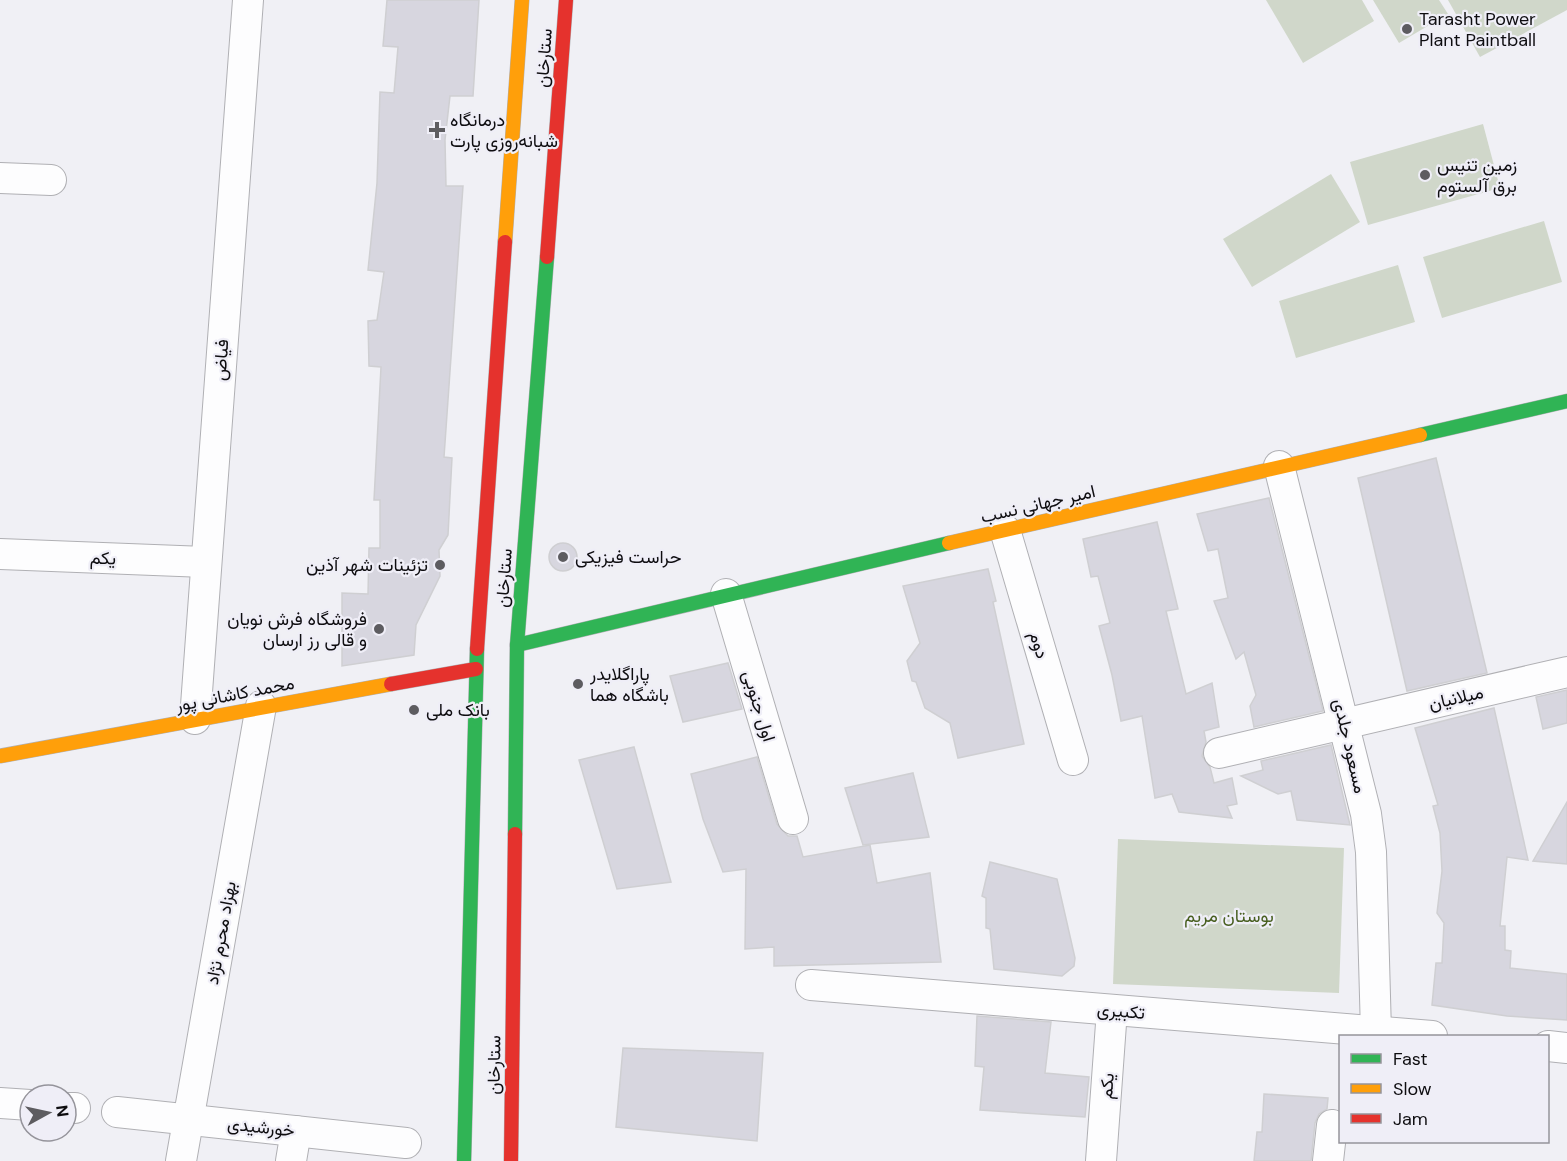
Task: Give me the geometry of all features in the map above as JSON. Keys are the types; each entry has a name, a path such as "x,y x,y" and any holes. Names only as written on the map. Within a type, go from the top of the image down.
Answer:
{"main road":[{"name":"ستارخان","path":"464,1161 476,669 522,0"},
{"name":"ستارخان","path":"511,1161 517,645 566,0"},
{"name":"امیر جهانی نسب","path":"517,645 726,594 1567,401"},
{"name":"محمد کاشانی پور","path":"0,756 261,706 476,669"}],"street":[{"name":"فیاض","path":"195,720 248,0"},
{"path":"0,178 51,180"},
{"name":"مسعود جلدی","path":"1279,466 1346,724 1366,814 1371,852 1376,1032"},
{"name":"دوم","path":"1005,530 1073,760"},
{"name":"یکم","path":"0,554 206,562"},
{"name":"اول جنوبی","path":"726,594 793,819"},
{"name":"میلانیان","path":"1219,753 1567,672"},
{"name":"بهزاد محرم نژاد","path":"181,1161 261,706"},
{"name":"تکبیری","path":"811,985 1418,1035"},
{"name":"یکم","path":"1101,1161 1112,1010"},
{"path":"1549,1046 1567,1048"},
{"path":"0,1102 18,1104"},
{"name":"خورشیدی","path":"117,1112 406,1143"},
{"path":"1328,1161 1332,1125"},
{"path":"291,1161 296,1131"}],"green space":[{"path":"1266,0 1362,0 1374,21 1303,63"},
{"name":"Tarasht Power Plant Paintball","path":"1373,0 1439,0 1448,14 1399,43"},
{"path":"1448,0 1567,0 1567,10 1480,57"},
{"name":"زمین تنیس برق آلستوم","path":"1483,124 1500,188 1368,225 1350,162"},
{"path":"1331,174 1360,222 1252,287 1223,239"},
{"name":"زمین تنیس برق آلستوم","path":"1544,221 1562,282 1442,318 1423,257"},
{"path":"1398,265 1415,322 1296,358 1279,301"},
{"name":"بوستان مریم","path":"1118,839 1344,848 1339,993 1113,984"}],"building":[{"path":"387,0 479,0 473,96 450,96 445,140 446,186 463,186 444,457 452,458 448,535 439,550 440,576 416,625 414,655 342,666 342,593 368,594 369,548 380,548 380,500 374,500 381,367 369,366 368,321 377,320 384,272 368,270 377,183 380,92 394,93 398,47 383,46"},
{"path":"1436,458 1487,673 1407,691 1358,478"},
{"path":"1269,498 1323,711 1254,727 1250,706 1256,695 1244,652 1236,659 1214,601 1228,598 1218,549 1208,551 1197,514"},
{"path":"1157,522 1178,609 1166,611 1186,694 1212,683 1219,727 1204,731 1206,742 1202,756 1210,767 1214,783 1232,778 1237,804 1227,806 1232,818 1179,812 1172,794 1155,798 1142,716 1121,721 1099,626 1110,623 1098,576 1091,577 1083,539"},
{"name":"حراست فیزیکی","path":"563,543 573,547 577,557 573,567 563,571 553,567 549,557 553,547"},
{"path":"988,569 1024,744 958,758 950,723 925,708 916,682 912,681 907,661 920,643 903,586"},
{"path":"728,663 742,709 683,722 670,676"},
{"path":"1567,690 1567,723 1543,729 1536,697"},
{"path":"1494,708 1528,860 1507,857 1500,926 1505,926 1505,950 1511,951 1510,968 1567,974 1567,1020 1507,1016 1432,1005 1436,963 1442,963 1444,923 1437,913 1442,871 1440,833 1433,806 1438,805 1415,728"},
{"path":"1331,745 1350,825 1297,820 1291,791 1278,794 1241,776 1263,770 1261,761"},
{"path":"634,747 671,882 617,889 579,760"},
{"path":"757,757 777,824 788,836 797,836 803,857 870,845 877,883 930,873 941,962 774,966 774,947 745,949 746,869 723,872 703,819 691,774"},
{"path":"913,773 929,837 863,845 845,788"},
{"path":"1567,802 1567,864 1533,861"},
{"path":"990,862 1057,879 1075,958 1074,966 1062,976 994,969 990,929 986,928 986,898 982,896"},
{"path":"977,1016 1051,1022 1045,1073 1089,1077 1085,1117 980,1110 984,1067 975,1066"},
{"path":"623,1048 763,1053 757,1141 616,1127"},
{"path":"1264,1094 1328,1098 1327,1109 1319,1114 1315,1123 1311,1161 1254,1161 1257,1132 1262,1132"}],"traffic: fast":[{"path":"515,834 517,645 547,257"},
{"path":"1420,435 1567,401"},
{"path":"517,645 949,543"},
{"path":"464,1161 477,649"}],"traffic: slow":[{"path":"505,242 522,0"},
{"path":"949,543 1420,435"},
{"path":"0,756 391,684"}],"traffic: jam":[{"path":"547,257 566,0"},
{"path":"477,649 505,242"},
{"path":"391,684 476,669"},
{"path":"511,1161 515,834"}],"place":[{"name":"Tarasht Power Plant Paintball","path":"1407,29"},
{"name":"درمانگاه شبانه‌روزی پارت","path":"437,130"},
{"name":"زمین تنیس برق آلستوم","path":"1425,175"},
{"name":"حراست فیزیکی","path":"563,557"},
{"name":"تزئینات شهر آذین","path":"440,565"},
{"name":"فروشگاه فرش نویان و قالی رز ارسان","path":"379,629"},
{"name":"پاراگلایدر باشگاه هما","path":"578,684"},
{"name":"بانک ملی","path":"414,710"}]}
